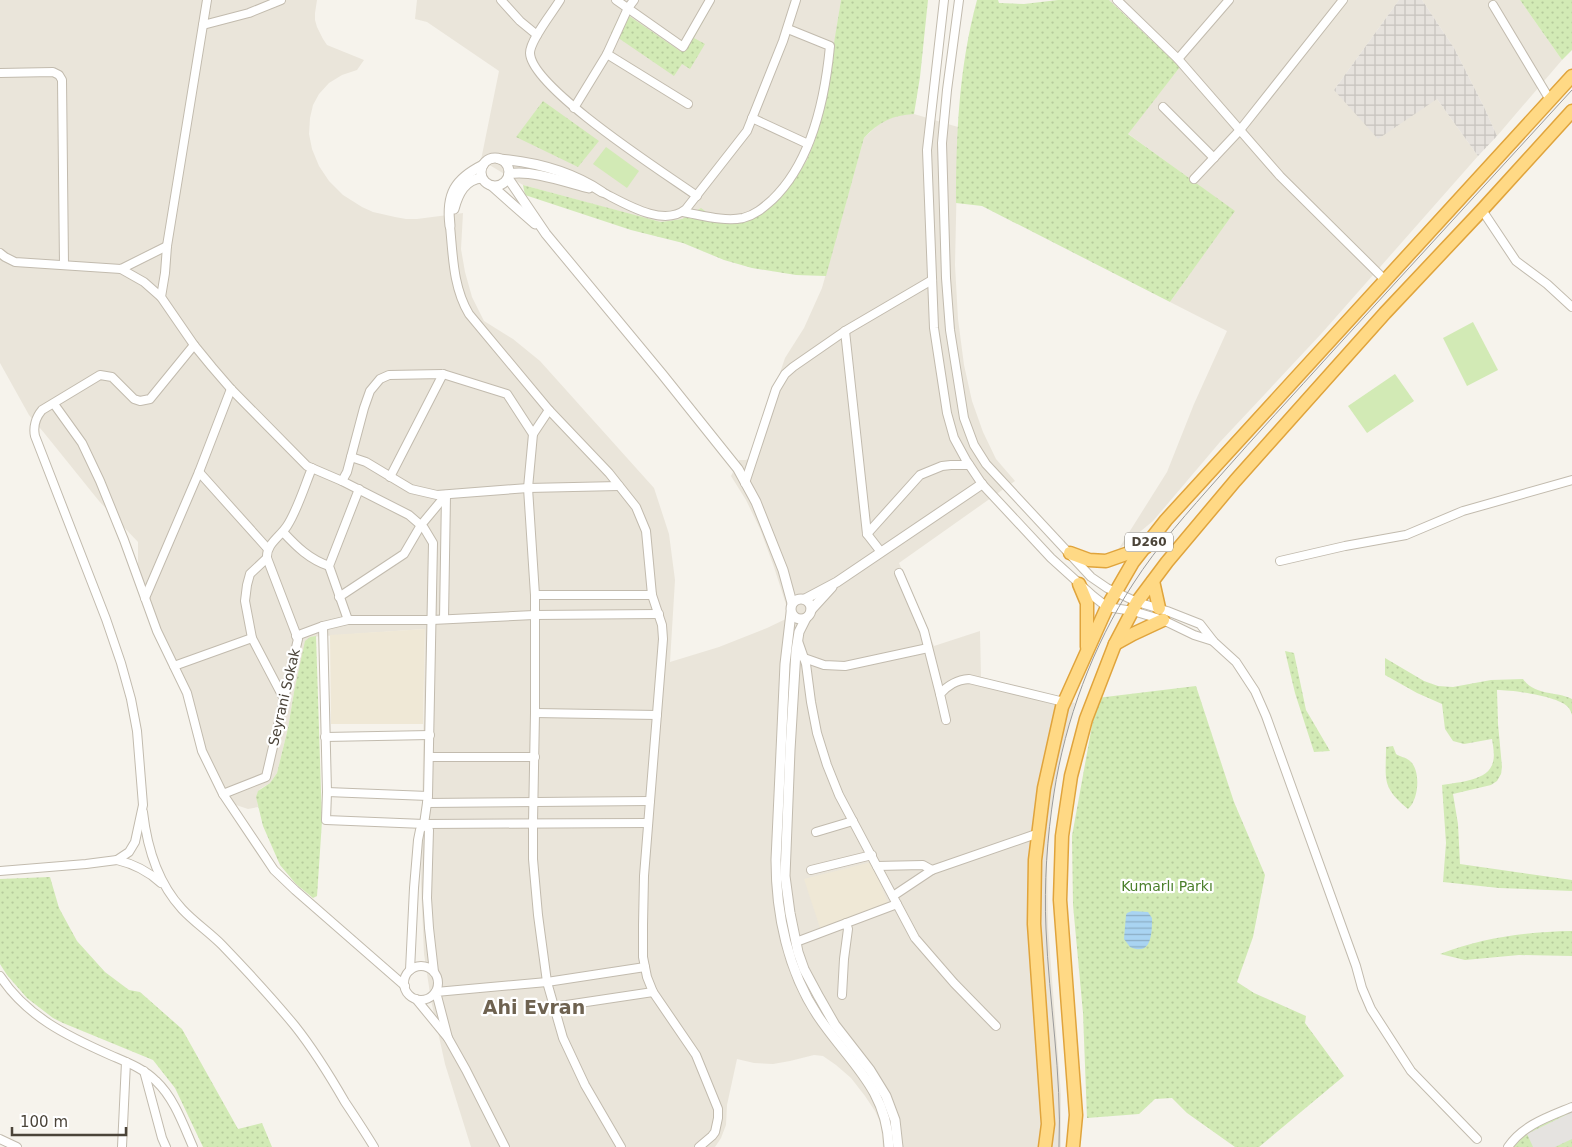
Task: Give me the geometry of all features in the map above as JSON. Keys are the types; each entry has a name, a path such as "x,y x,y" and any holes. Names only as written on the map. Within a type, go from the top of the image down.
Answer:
{"highway":[{"name":"D260","path":"1045,1147 1048,1124 1034,924 1035,860 1038,833 1044,788 1064,702 1107,607 1133,562 1173,513 1572,76"},
{"name":"D260","path":"1073,1147 1076,1114 1060,900 1062,836 1072,776 1086,719 1115,644 1135,606 1153,580 1235,481 1572,111"},
{"path":"1070,553 1089,560 1106,561 1146,547"},
{"path":"1115,644 1161,614 1153,580"},
{"path":"1078,584 1087,603 1087,652"}],"street":[{"path":"161,296 167,246 207,0"},
{"path":"203,25 249,13 281,0"},
{"path":"501,0 520,21 537,35"},
{"path":"560,0 530,49 532,63 559,96 603,130 697,196"},
{"path":"616,0 682,47 710,0"},
{"path":"574,108 607,54 628,8 634,0"},
{"path":"683,212 747,131 788,29 796,0"},
{"path":"944,0 926,150 934,328 947,413 954,438 982,484 1078,584 1107,607 1135,606 1200,624 1214,642 1236,662 1261,703 1371,1009 1411,1071 1477,1138"},
{"path":"959,0 942,142 946,278 950,330 966,426 979,454 996,477 1091,577 1135,606 1161,614 1194,635 1214,642"},
{"path":"1117,0 1178,59 1280,176 1385,280"},
{"path":"1178,59 1229,0"},
{"path":"1194,179 1240,130 1343,0"},
{"path":"1493,5 1550,100"},
{"path":"699,1147 715,1132 718,1123 718,1108 696,1055 653,992 645,967 643,949 643,900 663,639 662,625 652,595 645,528 636,507 609,473 549,410 465,308 459,294 456,279 449,206 452,193 459,181 469,172 490,160 499,159 516,160 582,180 602,192 647,213 669,216 683,212 729,219 743,218 757,212 774,198 788,182 798,165 808,144 822,99 830,46 788,29"},
{"path":"607,54 688,104"},
{"path":"0,73 53,72 59,75 62,80 64,265"},
{"path":"1163,107 1214,158"},
{"path":"752,118 808,144"},
{"path":"499,159 507,165 508,176 546,234 738,469 756,502 770,536 783,570 792,603 785,664 776,872 784,937 835,1025 870,1070 886,1096 895,1120 898,1147"},
{"path":"483,165 481,174 485,182 546,234"},
{"path":"492,186 501,185 508,176 517,172 602,192"},
{"path":"450,226 458,197 463,188 471,181 482,178"},
{"path":"1482,210 1516,261 1547,284 1572,307"},
{"path":"121,269 167,246"},
{"path":"0,253 15,262 121,269 144,282 161,296 194,345 231,389 307,466 359,489 409,515 421,525 433,543 428,799 424,824 420,830 418,840 410,970 404,980 407,992 416,999 448,1038 505,1147"},
{"path":"745,483 781,379 793,367 845,331 932,280"},
{"path":"845,331 867,534 881,552"},
{"path":"164,886 149,844 143,805 137,731 121,663 106,619 34,436 34,429 42,410 96,377 105,375 112,377 134,399 140,401 150,399 194,345"},
{"path":"342,481 347,472 366,399 376,382 389,375 443,374 507,394 533,434"},
{"path":"390,477 443,374"},
{"path":"145,598 199,472 231,389"},
{"path":"54,404 82,443 100,481 157,631 187,692 202,751 223,794 274,870 405,986"},
{"path":"549,410 533,434 528,488 535,595 533,823 535,887 547,982 563,1038 572,1060 621,1147"},
{"path":"351,457 366,462 403,485 419,492 446,495 528,488 619,486"},
{"path":"867,534 920,475 942,466 969,465"},
{"path":"284,699 252,638 245,602 246,585 250,574 290,522 312,468"},
{"path":"199,472 268,553"},
{"path":"792,603 798,599 805,599 837,582 982,484 996,477"},
{"path":"1280,561 1345,546 1406,535 1463,511 1572,480"},
{"path":"348,620 329,566 359,489"},
{"path":"339,597 404,554 421,525 446,495"},
{"path":"444,619 446,495"},
{"path":"283,532 304,553 329,566"},
{"name":"Seyrani Sokak","path":"223,794 266,777 298,639 268,553"},
{"path":"899,573 924,631 946,720"},
{"path":"837,582 811,610 799,632 790,750 785,876 796,942 797,961 806,995 817,1015 877,1095 884,1112 889,1147"},
{"path":"535,595 652,595"},
{"path":"805,599 810,603 811,610"},
{"path":"791,613 799,619 806,618"},
{"path":"296,636 322,626 348,620 432,620 534,615 659,614"},
{"path":"322,626 327,792 326,820 424,824 648,823"},
{"path":"174,666 252,638"},
{"path":"798,641 804,658 811,702 822,749 839,795 915,938 954,983 996,1026"},
{"path":"804,658 824,665 846,666 928,648"},
{"path":"940,694 952,683 969,679 1064,702"},
{"path":"535,713 657,715"},
{"path":"325,737 430,735"},
{"path":"429,757 535,757"},
{"path":"327,792 428,799 534,802 650,801"},
{"path":"117,860 129,852 135,842 143,805"},
{"path":"816,832 854,821"},
{"path":"424,824 429,830 427,898 429,937 434,972 438,982 436,992 448,1038"},
{"path":"893,896 932,870 1038,833"},
{"path":"811,870 872,855"},
{"path":"0,871 117,860 132,864 145,871 164,886 183,910 219,942 256,980 296,1027 319,1059 374,1147"},
{"path":"878,866 923,865 932,870"},
{"path":"796,942 897,904"},
{"path":"842,995 848,929 846,923"},
{"path":"410,970 425,966 434,972"},
{"path":"416,999 427,999 436,992 547,982 645,967"},
{"path":"0,976 19,1000 47,1024 85,1044 126,1062 144,1072 160,1085 170,1098 193,1147"},
{"path":"553,1007 653,992"},
{"path":"122,1147 126,1062"},
{"path":"144,1072 166,1147"},
{"path":"1508,1147 1527,1128 1540,1120 1572,1107"},
{"path":"0,1139 17,1147"}],"shaded area":[{"path":"0,0 317,0 315,20 327,45 364,60 357,70 342,75 329,83 319,94 313,105 309,134 312,149 319,166 329,181 343,195 373,212 406,219 463,213 461,249 465,272 472,297 484,321 513,339 540,361 654,488 669,534 675,580 670,662 719,647 790,617 760,529 746,500 731,476 739,460 746,460 752,456 785,358 804,328 822,288 864,138 880,123 893,117 907,114 914,114 958,127 955,265 958,319 964,365 972,401 983,432 996,459 1015,481 899,563 934,646 980,631 981,677 1075,703 1055,784 1050,818 1047,863 1048,927 1061,1095 1061,1147 883,1147 881,1124 865,1096 851,1078 836,1065 823,1056 814,1055 773,1064 754,1063 737,1059 727,1105 726,1125 715,1147 471,1147 445,1064 431,1000 424,954 421,884 425,629 310,637 294,692 288,728 277,773 270,783 260,789 257,794 258,807 248,809 233,804 217,783 143,585 138,564 138,542 99,501 29,415 0,363"},
{"path":"417,0 841,0 829,79 815,140 807,161 795,179 773,202 736,218 695,213 682,219 661,222 523,185 481,160 499,71 427,22 415,19"},
{"path":"1109,0 1399,0 1334,90 1437,99 1478,156 1321,334 1220,442 1153,521 1118,550 1167,472 1194,404 1227,331 1170,302 1234,211 1127,133 1180,67"},
{"path":"1399,0 1422,0 1454,48 1484,107 1497,136 1478,156 1437,99 1378,139 1334,90"},
{"path":"1422,0 1520,0 1562,60 1497,136 1454,48"},
{"path":"425,629 423,724 331,724 330,635"},
{"path":"872,862 888,903 820,928 804,879"},
{"path":"1572,1112 1572,1139 1555,1147 1533,1147 1527,1134"}],"green space":[{"path":"708,0 715,0 694,38 705,44 690,69 682,64 674,76 611,33 622,11 680,51"},
{"path":"841,0 928,0 914,114 886,120 864,138 826,276 796,275 752,268 724,260 683,243 631,230 525,195 523,185 661,222 682,219 701,208 716,219 746,215 781,195 795,179 807,160 815,140 824,104"},
{"path":"977,0 998,0 999,3 1024,4 1058,0 1109,0 1180,67 1128,134 1235,211 1170,302 982,206 956,203 962,75"},
{"path":"1520,0 1572,0 1572,50 1562,60"},
{"path":"543,101 599,141 578,167 516,137"},
{"path":"606,147 639,171 627,188 593,164"},
{"path":"1473,322 1498,370 1467,386 1443,338"},
{"path":"1395,374 1414,401 1367,433 1348,406"},
{"path":"316,636 322,821 317,896 313,898 296,884 280,865 263,826 256,797 258,791 270,783 277,773 305,641 310,637"},
{"path":"1285,651 1294,653 1306,710 1330,751 1314,752 1295,693"},
{"path":"1385,658 1424,681 1438,686 1453,687 1491,680 1523,679 1539,691 1572,699 1572,715 1568,707 1555,700 1524,692 1497,690 1501,774 1497,781 1491,785 1453,794 1458,824 1460,864 1572,880 1572,891 1499,888 1443,882 1446,843 1442,785 1472,780 1486,773 1494,759 1492,739 1464,744 1453,741 1445,729 1442,704 1417,693 1385,675"},
{"name":"Kumarlı Parkı","path":"1196,686 1234,802 1265,875 1253,937 1237,982 1254,993 1306,1016 1305,1023 1344,1076 1259,1147 1235,1147 1187,1113 1172,1098 1155,1099 1139,1114 1087,1118 1083,1013 1073,905 1072,836 1097,698"},
{"path":"1393,746 1396,754 1410,761 1416,771 1416,792 1412,805 1408,809 1393,795 1387,782 1386,747"},
{"path":"50,877 59,908 77,941 105,972 129,990 140,992 182,1029 238,1129 262,1123 272,1147 203,1147 175,1088 153,1060 53,1018 27,998 7,975 0,964 0,879"},
{"path":"1572,931 1572,956 1519,955 1465,960 1440,954 1473,943 1505,936"},
{"path":"1572,1108 1572,1147 1503,1147 1508,1141"}],"water":[{"path":"1132,911 1148,912 1152,918 1151,936 1147,946 1143,949 1130,947 1124,939 1126,915"}],"tram line":[{"path":"1059,1147 1059,1092 1046,929 1045,895 1048,844 1054,793 1065,739 1083,684 1105,632 1133,584 1163,542 1185,516 1275,414 1572,90"}],"district":[{"name":"Ahi Evran","path":"534,1007"}]}
